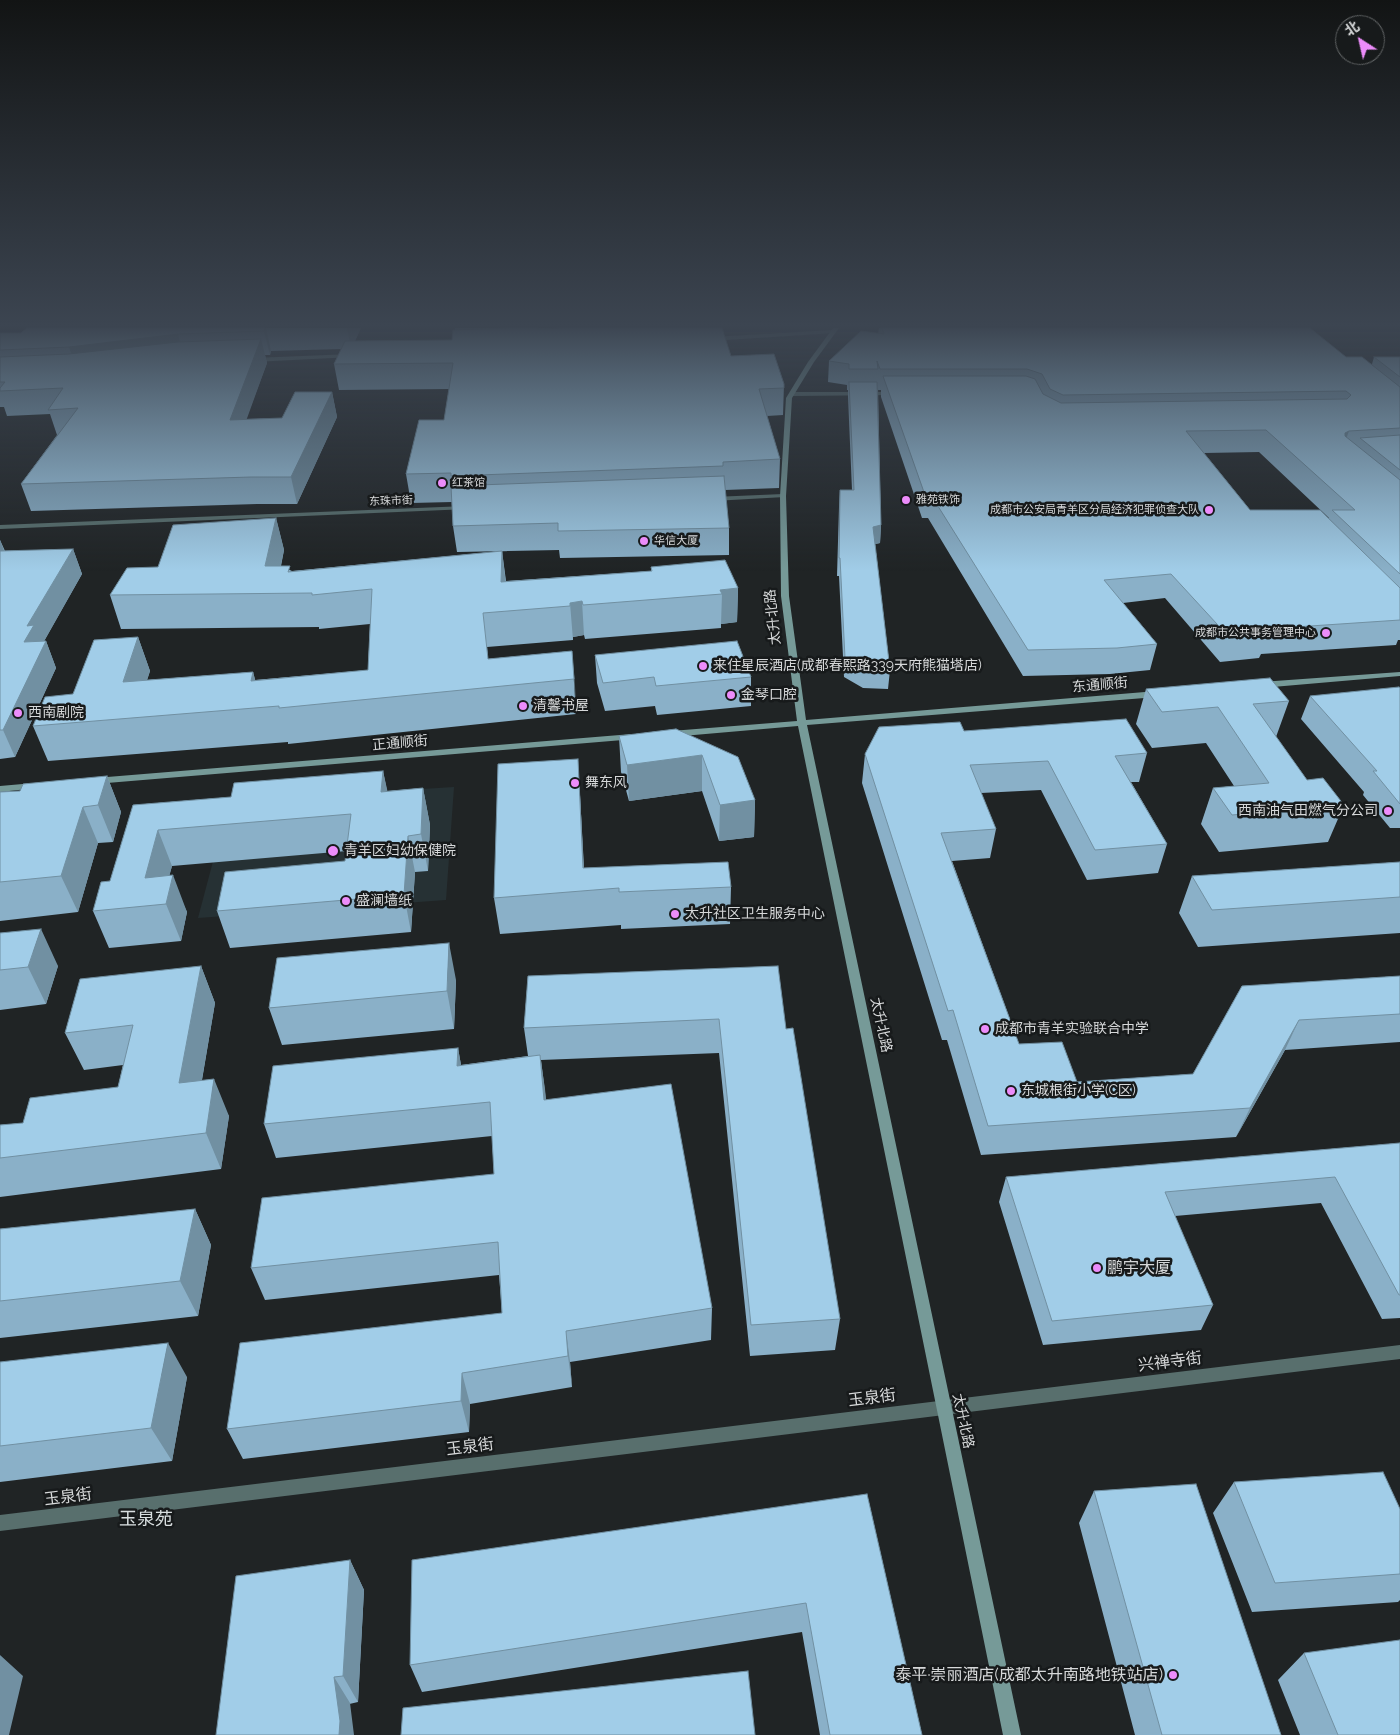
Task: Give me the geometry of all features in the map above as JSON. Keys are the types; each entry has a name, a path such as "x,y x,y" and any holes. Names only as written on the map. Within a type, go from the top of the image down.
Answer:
{"main road":[{"name":"太升北路","path":"788,409 783,496 785,596 802,724 1012,1735"},
{"path":"1251,686 1400,674"},
{"name":"东通顺街","path":"802,724 1171,693"},
{"path":"664,735 802,724"},
{"name":"正通顺街","path":"89,782 644,736"},
{"path":"0,789 40,786"}],"street":[{"path":"704,499 783,496"},
{"name":"东珠市街","path":"0,527 476,508"},
{"name":"兴禅寺街","path":"945,1406 1400,1352"},
{"name":"玉泉街","path":"0,1523 945,1406"}],"shaded area":[{"name":"青羊区妇幼保健院","path":"454,787 446,900 198,918 229,801"}],"building":[{"path":"77,409 234,409 230,420 282,418 287,409 324,409 291,477 21,484"},
{"path":"446,409 765,409 780,459 723,462 723,466 451,476 451,473 406,474 419,420 444,420"},
{"path":"850,409 878,409 881,525 873,527 890,670 865,670 845,658 839,558 840,490 854,490"},
{"path":"895,409 1400,409 1400,428 1349,431 1345,433 1345,436 1400,480 1400,574 1332,510 1355,510 1266,430 1186,431 1250,510 1320,510 1400,588 1400,620 1265,629 1268,632 1228,636 1171,574 1104,580 1157,644 1117,648 1028,650 931,495 925,495"},
{"path":"1400,435 1400,470 1360,438"},
{"path":"724,476 729,528 558,531 558,523 453,526 451,486"},
{"path":"276,518 265,566 290,566 288,572 502,551 501,582 652,571 651,567 725,560 738,588 720,590 722,594 583,605 582,601 570,603 570,606 483,613 488,659 572,651 574,679 279,708 279,706 33,726 45,697 73,694 94,640 138,637 123,682 253,672 251,681 368,670 372,589 312,595 312,593 110,595 127,568 158,567 173,525"},
{"path":"73,549 27,626 34,625 24,642 46,641 3,730 0,730 0,551"},
{"path":"737,641 751,677 656,686 654,677 603,683 595,655"},
{"path":"1270,678 1289,701 1253,704 1307,780 1323,778 1344,805 1232,815 1213,788 1269,783 1218,707 1162,712 1146,689"},
{"path":"1399,687 1400,804 1373,771 1377,771 1310,696"},
{"path":"1126,719 1147,753 1115,756 1167,844 1095,850 1048,761 970,765 996,829 941,833 1019,1044 1062,1042 1077,1082 1193,1074 1242,986 1400,976 1400,1014 1299,1020 1250,1108 988,1126 953,1010 948,1011 865,754 879,727 960,722 964,731"},
{"path":"676,729 738,757 755,800 720,805 702,755 627,765 619,736"},
{"path":"578,759 583,868 728,862 731,887 619,892 619,888 494,898 498,764"},
{"path":"383,771 381,792 423,788 421,834 408,836 404,895 217,911 225,872 345,861 351,814 158,830 145,878 173,875 166,904 93,911 101,882 110,881 133,805 231,797 234,783"},
{"path":"107,776 98,805 83,807 61,876 0,882 0,792 20,791 23,784"},
{"path":"1400,862 1400,897 1212,910 1192,876"},
{"path":"41,929 28,967 0,970 0,933"},
{"path":"449,943 447,991 269,1008 277,958"},
{"path":"201,966 179,1083 214,1079 206,1133 0,1158 0,1125 23,1123 30,1098 118,1087 133,1025 65,1033 80,979"},
{"path":"778,966 786,1029 793,1028 840,1319 751,1325 719,1019 524,1028 528,976"},
{"path":"458,1048 457,1066 540,1055 544,1100 671,1084 712,1308 566,1331 568,1356 462,1373 461,1401 227,1429 240,1343 502,1313 498,1242 251,1268 262,1198 494,1174 490,1102 264,1124 273,1066"},
{"name":"鹏宇大厦","path":"1400,1143 1400,1295 1335,1177 1165,1192 1213,1305 1052,1321 1006,1177"},
{"path":"195,1209 180,1281 0,1301 0,1229"},
{"path":"168,1343 151,1428 0,1446 0,1362"},
{"path":"1383,1472 1400,1509 1400,1574 1275,1583 1234,1482"},
{"path":"1196,1484 1281,1735 1162,1735 1094,1491"},
{"path":"867,1494 922,1735 830,1735 806,1603 410,1665 412,1560"},
{"path":"350,1560 343,1676 334,1677 340,1721 339,1735 216,1735 236,1576"},
{"path":"1400,1640 1400,1735 1338,1735 1304,1653"},
{"path":"748,1671 755,1735 401,1735 403,1708"}],"place":[{"name":"红茶馆","path":"442,483"},
{"name":"雅苑铁饰","path":"906,500"},
{"name":"成都市公安局青羊区分局经济犯罪侦查大队","path":"1209,510"},
{"name":"华信大厦","path":"644,541"},
{"name":"成都市公共事务管理中心","path":"1326,633"},
{"name":"来住星辰酒店(成都春熙路339天府熊猫塔店)","path":"703,666"},
{"name":"金琴口腔","path":"731,695"},
{"name":"清馨书屋","path":"523,706"},
{"name":"西南剧院","path":"18,713"},
{"name":"舞东风","path":"575,783"},
{"name":"西南油气田燃气分公司","path":"1388,811"},
{"name":"青羊区妇幼保健院","path":"333,851"},
{"name":"盛澜墙纸","path":"346,901"},
{"name":"太升社区卫生服务中心","path":"675,914"},
{"name":"成都市青羊实验联合中学","path":"985,1029"},
{"name":"东城根街小学(C区)","path":"1011,1091"},
{"name":"鹏宇大厦","path":"1097,1268"},
{"name":"泰平·崇丽酒店(成都太升南路地铁站店)","path":"1173,1675"}],"district":[{"name":"玉泉苑","path":"146,1520"}]}
